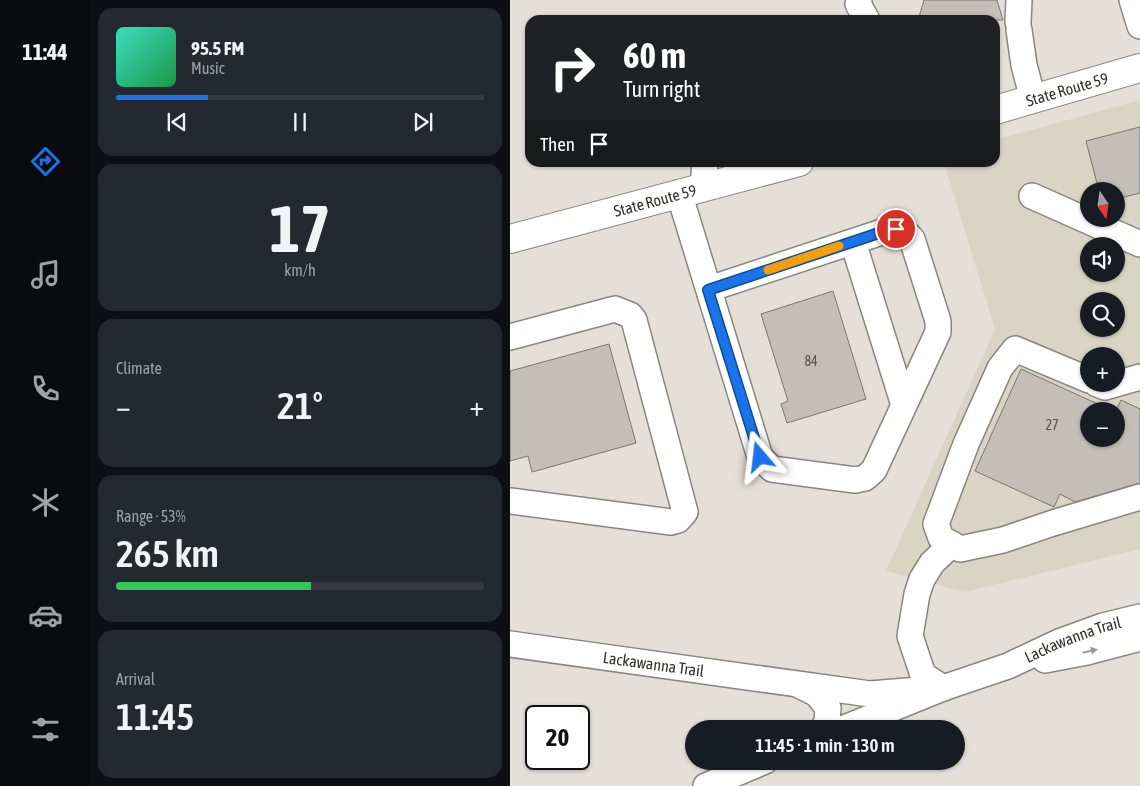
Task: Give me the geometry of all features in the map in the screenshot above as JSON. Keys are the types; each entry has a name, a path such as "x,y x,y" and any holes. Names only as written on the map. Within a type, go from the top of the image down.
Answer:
{"main road":[{"name":"State Route 59","path":"1000,109 1140,68"},
{"name":"State Route 59","path":"510,239 695,181 772,167"}],"street":[{"path":"859,0 858,4 864,15"},
{"path":"1132,0 1140,26"},
{"path":"1018,17 1024,65 1033,99"},
{"path":"695,181 708,290 760,457 772,469 855,480 865,478 874,470 938,332 938,321 912,239 907,234 896,229 879,233 708,290"},
{"path":"1032,196 1140,244"},
{"path":"853,242 904,404"},
{"path":"510,337 615,309 630,314 634,320 685,512 678,520 671,522 510,501"},
{"path":"1080,376 1016,349 1000,368 966,444 936,524 941,538 960,549 1003,540 1140,497"},
{"path":"1125,381 1140,377"},
{"path":"942,688 923,675 910,636 917,594 922,579 932,563 952,544"},
{"name":"Lackawanna Trail","path":"864,720 942,688 1008,666 1059,642 1103,626 1140,617"},
{"name":"Lackawanna Trail","path":"1008,666 1087,652 1140,638"},
{"name":"Lackawanna Trail","path":"510,644 870,694 942,688"},
{"name":"Lackawanna Trail","path":"798,684 816,694 828,708 827,720"},
{"path":"706,786 743,770"}],"shaded area":[{"path":"1140,100 1140,549 965,592 886,571 995,329 945,167 1000,167 1000,139"}],"building":[{"path":"924,0 997,0 1003,20 1000,20 1000,15 920,15"},
{"path":"1140,127 1140,193 1125,197 1125,182 1097,182 1086,141"},
{"path":"833,291 866,399 787,423 781,404 788,401 761,314"},
{"path":"609,344 636,443 532,472 528,456 510,461 510,371"},
{"path":"1021,369 1093,402 1080,402 1080,447 1125,447 1125,402 1120,402 1121,400 1140,409 1140,483 1075,502 1060,494 1054,507 975,471"}],"slow traffic":[{"path":"768,270 839,246"}],"route":[{"path":"760,457 708,290 896,229"}]}
